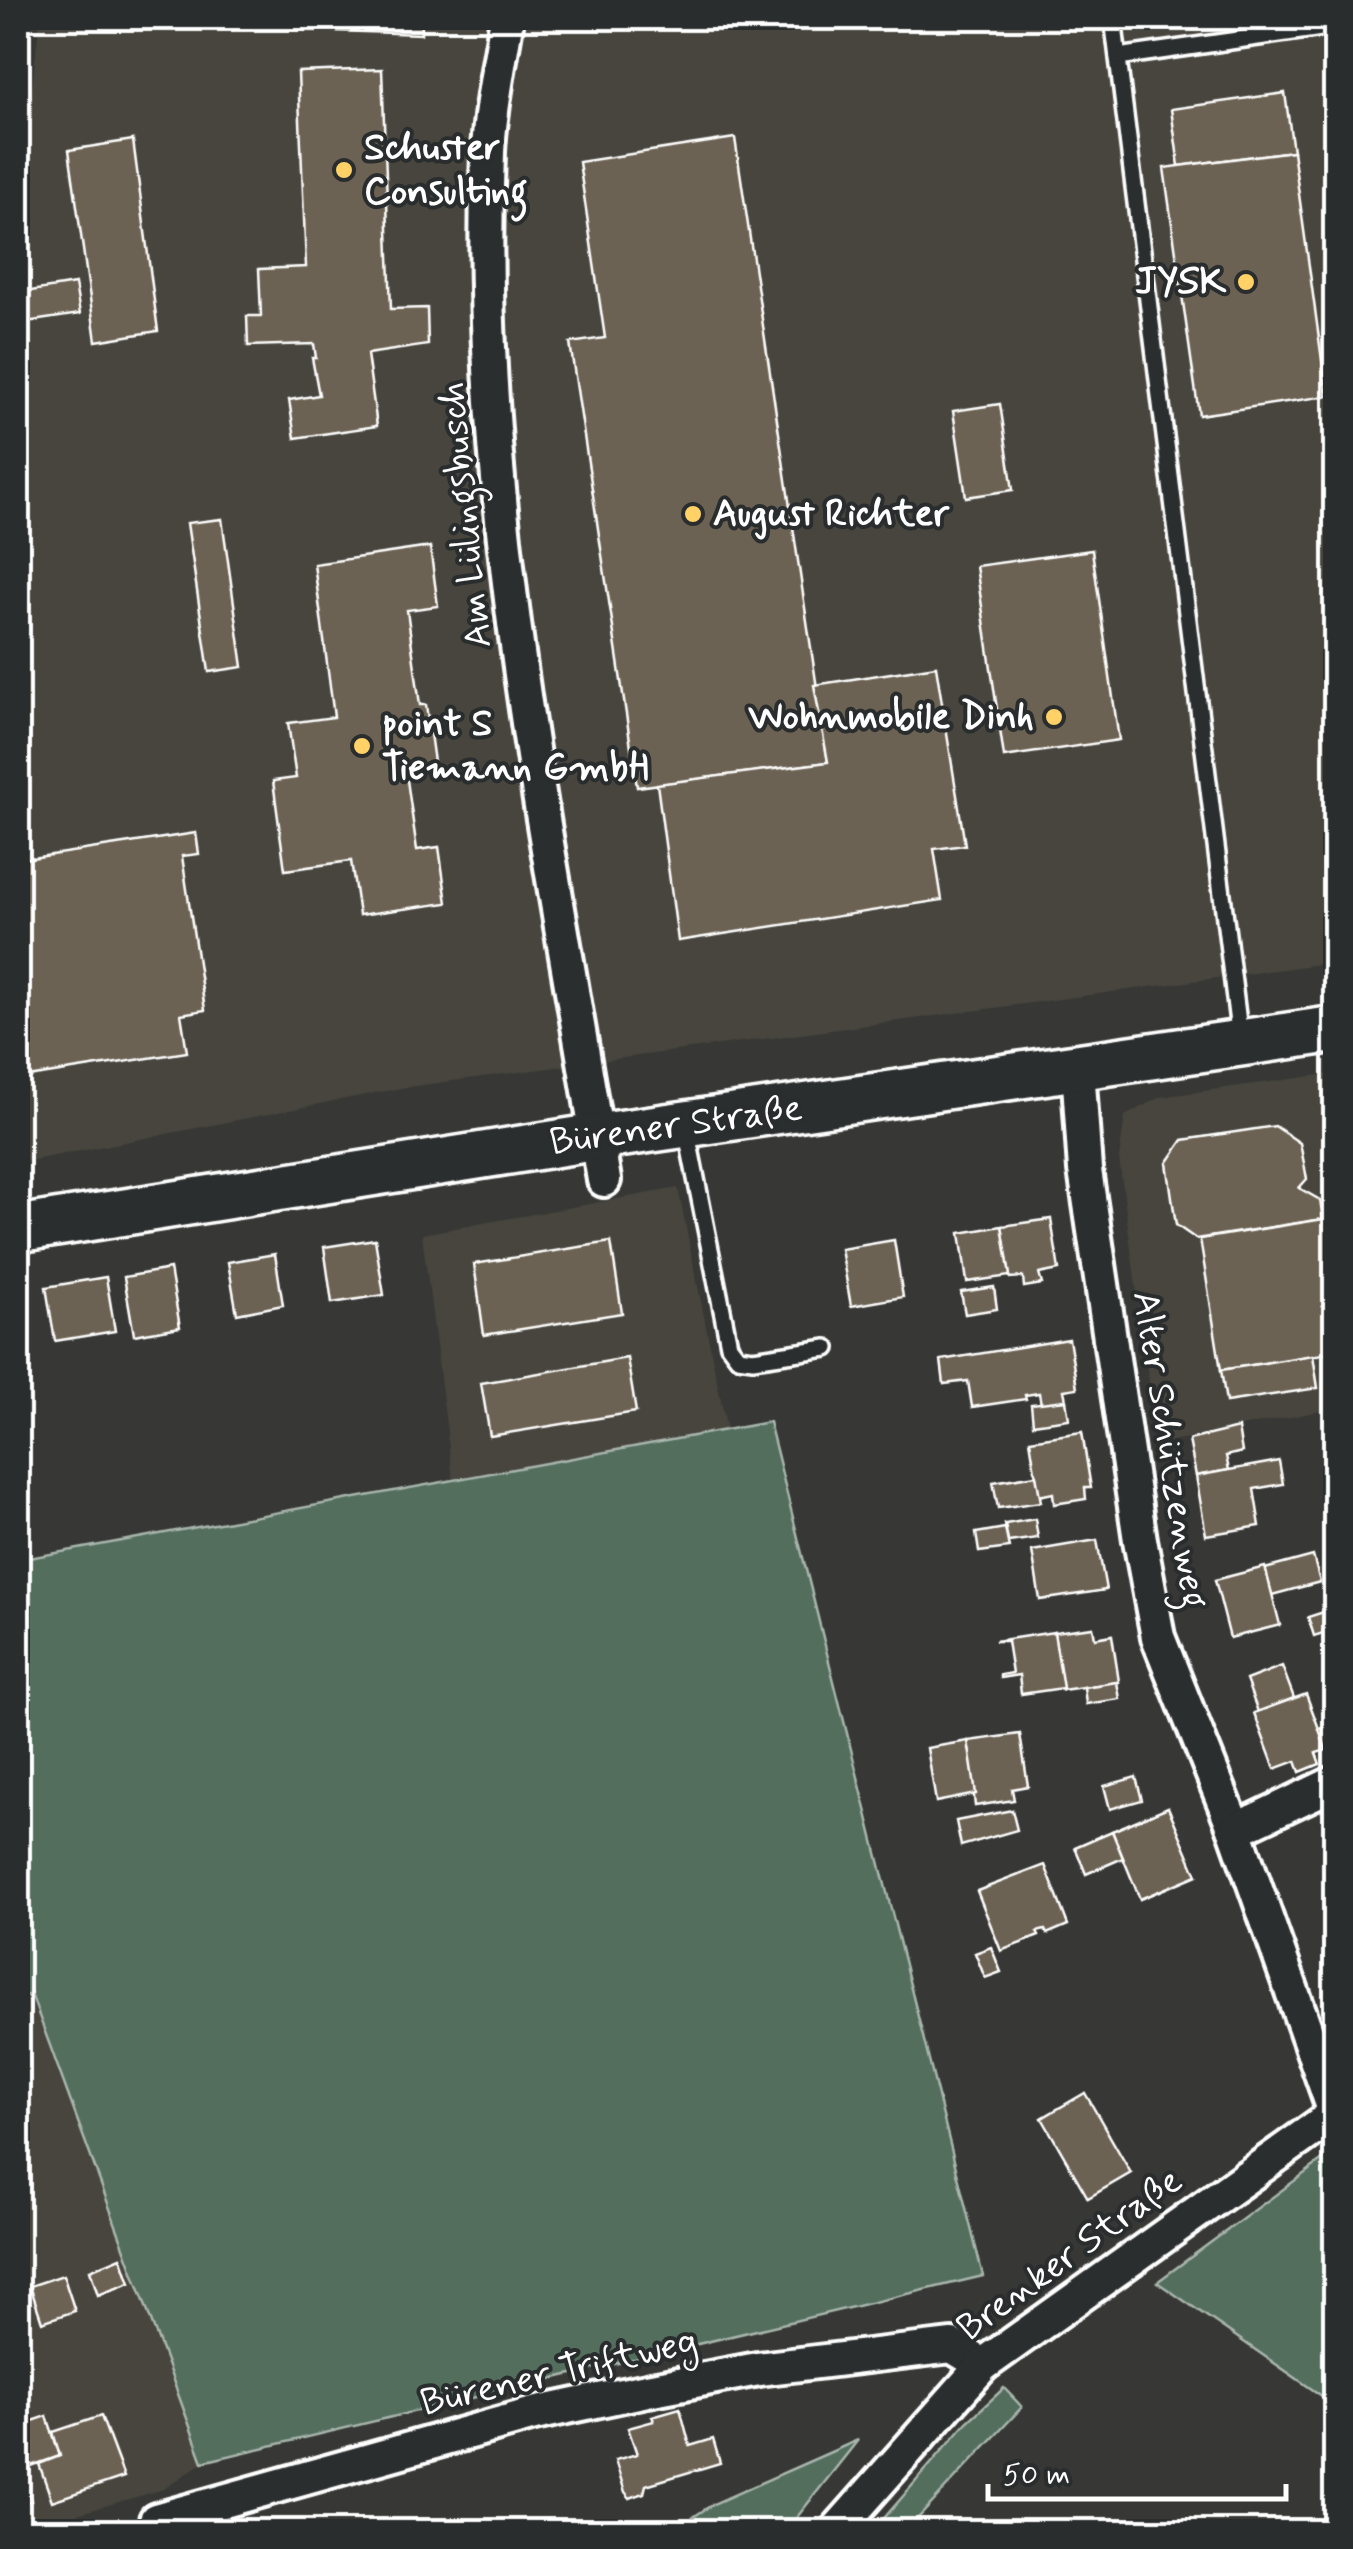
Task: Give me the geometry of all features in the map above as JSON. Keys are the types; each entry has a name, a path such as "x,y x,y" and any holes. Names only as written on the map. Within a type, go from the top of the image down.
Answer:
{"main road":[{"name":"Bürener Straße","path":"18,1228 601,1158 685,1124 1336,1029"}],"street":[{"name":"Am Lülingsbusch","path":"507,18 488,148 486,310 498,467 514,618 601,1158"},
{"name":"Alter Schützenweg","path":"1078,1068 1085,1170 1158,1636 1235,1830 1335,2113"},
{"path":"1235,1830 1336,1782"},
{"name":"Brenker Straße","path":"835,2532 984,2365 1335,2113"},
{"name":"Bürener Triftweg","path":"156,2520 534,2414 758,2369 952,2346 984,2365"}],"lane":[{"path":"1113,18 1240,1043"},
{"path":"1118,57 1336,26"},
{"path":"685,1124 729,1345 738,1357 753,1359 827,1348"}],"shaded area":[{"path":"40,18 1335,18 1335,962 401,1088 18,1163 18,208"},
{"path":"1335,1073 1335,1408 1157,1444 1119,1159 1125,1116 1160,1097"},
{"path":"678,1188 727,1430 453,1480 422,1234"},
{"path":"30,1994 203,2462 164,2489 18,2531 18,1998"}],"green space":[{"path":"769,1422 983,2276 203,2462 31,1994 18,1998 18,1560"},
{"path":"1336,2152 1335,2405 1157,2282"},
{"path":"1004,2388 1022,2407 906,2531 873,2531 967,2422"},
{"path":"858,2440 786,2531 672,2531 713,2504"}],"building":[{"path":"139,18 421,18 421,34 139,24"},
{"name":"Schuster Consulting","path":"382,69 391,309 427,308 428,345 367,354 377,426 295,438 289,400 319,395 312,358 316,358 314,344 248,346 247,316 261,316 259,269 306,267 298,72"},
{"path":"1285,93 1293,151 1179,166 1171,109"},
{"name":"August Richter","path":"735,138 828,762 637,787 570,343 605,338 579,162"},
{"path":"133,140 158,331 96,341 69,150"},
{"name":"JYSK","path":"1293,151 1327,396 1199,415 1164,168"},
{"path":"75,284 80,314 19,323 18,293"},
{"path":"1000,404 1013,490 966,497 953,411"},
{"path":"222,519 243,667 209,672 187,523"},
{"name":"point S Tiemann GmbH","path":"430,547 438,606 407,610 420,705 426,705 435,769 406,773 417,850 439,847 447,903 359,915 351,861 285,870 273,781 296,778 288,723 334,717 314,564"},
{"path":"1092,550 1119,740 1004,757 976,566"},
{"path":"936,666 965,845 934,849 942,900 678,941 657,784 828,762 814,685"},
{"path":"196,833 199,854 182,856 205,1010 181,1014 187,1052 28,1077 18,1010 18,860"},
{"path":"18,1010 28,1077 18,1078"},
{"path":"1275,1126 1300,1143 1307,1179 1299,1188 1320,1200 1323,1219 1196,1239 1176,1225 1167,1163 1183,1140"},
{"path":"1336,1217 1336,1352 1221,1370 1200,1239"},
{"path":"1051,1219 1059,1270 1039,1274 1042,1284 1024,1287 1023,1277 1010,1278 1002,1226"},
{"path":"1002,1226 1010,1276 967,1282 960,1233"},
{"path":"375,1239 384,1295 332,1303 324,1247"},
{"path":"894,1240 903,1297 851,1306 841,1249"},
{"path":"611,1242 622,1313 484,1335 474,1264"},
{"path":"275,1254 283,1305 237,1314 228,1262"},
{"path":"170,1269 180,1327 134,1335 124,1277"},
{"path":"106,1277 115,1331 55,1341 46,1287"},
{"path":"994,1287 997,1309 965,1314 961,1292"},
{"path":"1069,1339 1077,1388 1064,1390 1066,1400 1041,1404 1039,1393 1025,1395 1026,1399 972,1407 968,1381 944,1384 941,1360"},
{"path":"1313,1355 1318,1388 1226,1402 1221,1370"},
{"path":"627,1358 636,1412 490,1436 481,1383"},
{"path":"1066,1400 1069,1419 1033,1424 1031,1404"},
{"path":"1238,1428 1242,1452 1226,1456 1229,1470 1196,1476 1189,1440"},
{"path":"1082,1432 1091,1488 1085,1488 1086,1499 1054,1504 1053,1493 1039,1496 1030,1440"},
{"path":"1279,1461 1283,1484 1254,1489 1260,1526 1206,1535 1196,1476"},
{"path":"1036,1475 1041,1502 998,1508 993,1482"},
{"path":"1035,1519 1038,1538 1008,1542 1005,1524"},
{"path":"1005,1528 1009,1548 979,1552 976,1533"},
{"path":"1097,1540 1106,1590 1040,1600 1032,1551"},
{"path":"1313,1556 1320,1582 1272,1595 1265,1569"},
{"path":"1265,1567 1280,1625 1230,1638 1215,1580"},
{"path":"1336,1608 1336,1629 1314,1636 1308,1617"},
{"path":"1093,1627 1095,1638 1112,1635 1119,1682 1062,1690 1054,1632"},
{"path":"1054,1632 1063,1688 1021,1694 1019,1675 1000,1678 1012,1673 1007,1641 995,1641"},
{"path":"1282,1666 1294,1698 1258,1712 1246,1680"},
{"path":"1117,1682 1120,1699 1086,1704 1084,1687"},
{"path":"1306,1694 1327,1750 1316,1753 1320,1764 1300,1772 1296,1761 1275,1769 1254,1713"},
{"path":"1336,1716 1336,1745 1326,1749 1319,1729 1332,1724 1329,1718"},
{"path":"1020,1734 1028,1786 1012,1789 1014,1800 975,1806 968,1741"},
{"path":"968,1741 976,1794 936,1802 927,1748"},
{"path":"1136,1777 1142,1800 1110,1809 1104,1786"},
{"path":"1168,1807 1197,1875 1140,1899 1112,1831"},
{"path":"1012,1810 1017,1830 961,1846 956,1821"},
{"path":"1112,1831 1123,1858 1086,1874 1075,1847"},
{"path":"1045,1865 1068,1925 1047,1934 1045,1930 1037,1932 1039,1936 1001,1951 977,1891"},
{"path":"991,1947 1001,1972 985,1978 975,1953"},
{"path":"1085,2093 1131,2173 1088,2198 1042,2118"},
{"path":"121,2257 130,2283 98,2295 90,2270"},
{"path":"63,2275 75,2311 42,2322 30,2286"},
{"path":"680,2408 690,2446 713,2439 720,2463 646,2485 644,2493 630,2498 615,2460 637,2454 628,2428"},
{"path":"47,2416 60,2456 28,2467 18,2426"},
{"path":"101,2416 124,2477 52,2501 39,2464 60,2456 53,2432"},
{"path":"18,2458 31,2501 18,2505"}],"place":[{"name":"Schuster Consulting","path":"344,170"},
{"name":"JYSK","path":"1246,282"},
{"name":"August Richter","path":"693,514"},
{"name":"Wohnmobile Dinh","path":"1054,717"},
{"name":"point S Tiemann GmbH","path":"362,746"}]}
